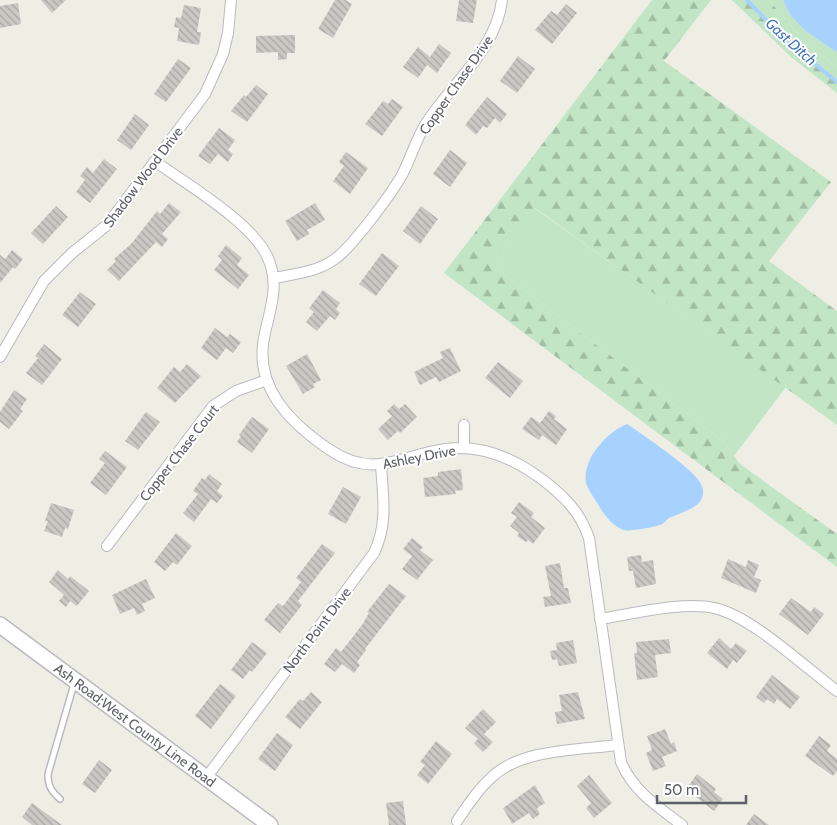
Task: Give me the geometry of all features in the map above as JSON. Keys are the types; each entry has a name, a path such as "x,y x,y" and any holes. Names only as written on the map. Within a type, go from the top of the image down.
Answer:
{"main road":[{"name":"Ash Road;West County Line Road","path":"0,625 270,825"}],"street":[{"name":"Shadow Wood Drive","path":"0,357 44,281 71,254 108,225 205,94 215,75 228,33 231,0"},
{"name":"Copper Chase Drive","path":"274,278 308,272 322,266 350,245 403,173 424,126 486,43 500,16 502,0"},
{"name":"Ashley Drive","path":"156,162 254,236 268,257 274,278 273,303 262,350 266,380 282,409 292,421 329,449 356,462 381,465 400,462 429,452 464,448 496,454 513,461 556,490 577,511 589,538 621,762 635,787 645,798 682,825"},
{"name":"Copper Chase Court","path":"107,546 213,406 236,391 266,380"},
{"path":"464,425 464,448"},
{"name":"North Point Drive","path":"206,778 374,553 381,538 384,512 381,465"},
{"path":"600,619 685,607 700,606 722,610 746,621 837,691"},
{"path":"457,821 483,785 512,762 534,756 617,744"}],"lane":[{"path":"60,799 52,792 48,784 48,774 75,681"}],"green space":[{"path":"652,0 711,0 664,61 831,182 769,261 837,311 837,425 535,208 491,265 723,441 740,464 837,534 837,567 444,273"},
{"path":"732,0 769,0 807,45 837,67 837,93 791,57"},
{"path":"769,0 783,0 792,17 813,36 837,52 837,67 807,45"},
{"path":"534,208 786,387 734,456 723,441 491,265"}],"water":[{"path":"783,0 837,0 837,52 799,24 792,17"},
{"path":"627,424 689,470 701,484 703,492 699,503 661,524 647,528 623,530 609,520 588,489 586,474 592,456 604,440"}],"building":[{"path":"41,0 66,0 52,13"},
{"path":"335,0 345,0 352,4 333,38 318,29"},
{"path":"459,0 477,0 473,23 456,21"},
{"path":"18,3 21,24 0,28 0,6"},
{"path":"566,4 577,13 552,44 535,30 551,11 557,15"},
{"path":"184,5 201,8 197,32 201,32 199,45 177,41 179,28 174,27 176,17 181,18"},
{"path":"295,35 295,53 287,53 287,59 278,60 278,52 256,53 256,36"},
{"path":"439,44 451,53 437,73 427,65 418,78 403,67 418,47 430,57"},
{"path":"518,56 535,69 517,93 500,81"},
{"path":"178,59 191,68 166,102 154,94"},
{"path":"256,85 268,94 247,122 231,111 244,95 246,97"},
{"path":"487,97 507,114 500,123 495,118 487,128 483,126 476,135 465,125"},
{"path":"392,99 403,107 382,136 365,124 383,101 388,104"},
{"path":"135,114 149,125 131,150 117,140"},
{"path":"219,128 235,140 228,150 233,154 228,162 218,154 210,164 198,156"},
{"path":"450,150 467,163 450,187 433,174"},
{"path":"346,152 368,168 350,194 333,181 344,166 339,162"},
{"path":"104,159 117,169 90,203 76,192 85,180 80,176 87,167 93,173"},
{"path":"169,203 181,212 162,234 168,239 162,247 156,242 119,281 107,270 116,261 114,259 132,243 157,211 160,214"},
{"path":"315,203 325,220 307,230 309,234 297,241 285,221"},
{"path":"56,206 68,217 43,244 31,233"},
{"path":"421,206 438,219 420,244 403,231"},
{"path":"226,245 242,258 237,265 249,275 238,289 214,270 222,260 218,256"},
{"path":"12,250 23,259 15,269 13,267 0,283 0,255 5,259"},
{"path":"382,253 399,266 376,296 359,284"},
{"path":"323,290 340,303 336,309 340,313 335,320 330,316 317,331 306,322 314,312 309,308"},
{"path":"80,292 96,304 78,327 62,315"},
{"path":"215,328 227,337 230,334 241,342 233,353 226,348 217,360 201,348"},
{"path":"44,344 62,359 42,385 26,373 38,358 35,356"},
{"path":"450,348 461,371 439,382 436,377 420,385 414,372 443,358 440,352"},
{"path":"307,354 321,380 313,384 315,387 303,394 286,366"},
{"path":"498,362 523,381 510,398 485,378"},
{"path":"187,364 201,376 175,403 157,388 174,367 180,372"},
{"path":"14,390 27,399 20,409 23,411 9,429 0,422 0,412"},
{"path":"394,404 399,409 405,404 417,417 400,433 398,431 388,440 378,429 392,416 387,411"},
{"path":"549,411 556,416 554,419 567,429 556,445 542,435 539,440 522,429 531,417 540,423"},
{"path":"146,412 160,422 138,450 125,441"},
{"path":"252,417 269,429 252,453 237,442 241,436 239,435"},
{"path":"105,451 127,467 106,495 90,483 105,463 99,459"},
{"path":"461,469 463,490 455,491 456,494 425,497 423,478 438,476 438,472"},
{"path":"209,474 222,484 217,491 223,496 217,503 211,499 194,522 183,513 198,494 193,491 202,478 205,480"},
{"path":"343,487 361,497 346,524 328,514"},
{"path":"519,502 534,513 531,517 545,528 533,544 517,536 519,533 510,526 517,517 511,513"},
{"path":"51,503 74,510 68,529 65,528 62,537 44,531"},
{"path":"176,533 192,546 177,565 173,562 165,571 154,562"},
{"path":"412,538 423,547 420,550 433,560 417,580 402,569 412,556 403,549"},
{"path":"322,544 335,553 298,601 302,605 280,633 264,620 278,603 283,606 301,582 296,578"},
{"path":"641,555 642,562 653,560 656,584 636,588 633,571 629,571 627,557"},
{"path":"728,559 746,567 748,560 759,565 754,577 761,580 756,593 721,578"},
{"path":"560,563 564,588 568,588 571,603 545,607 543,597 551,596 545,566"},
{"path":"58,570 68,579 70,576 89,591 77,606 70,601 66,607 59,601 64,595 49,582"},
{"path":"146,579 155,598 142,604 145,611 137,615 134,608 120,614 112,595"},
{"path":"389,584 406,596 365,649 357,662 360,665 354,673 342,664 335,672 324,664 336,648 341,652 362,625 369,613 367,612"},
{"path":"791,598 811,612 814,607 824,614 808,635 779,614"},
{"path":"719,638 731,649 736,643 747,651 737,663 733,660 727,669 707,653"},
{"path":"669,639 671,653 655,655 658,677 637,680 634,653 637,653 636,642"},
{"path":"573,640 577,663 559,666 557,659 552,660 550,651 557,650 556,643"},
{"path":"252,642 267,653 252,672 250,670 243,679 231,670"},
{"path":"772,675 800,697 790,709 777,699 774,704 767,699 764,703 756,697"},
{"path":"220,684 236,696 211,729 195,716"},
{"path":"311,692 322,702 300,729 285,717 300,699 303,701"},
{"path":"578,692 585,719 557,724 555,712 562,711 559,695"},
{"path":"483,709 496,722 484,734 493,742 483,752 474,743 478,739 465,728"},
{"path":"665,729 671,744 674,742 677,751 662,757 666,766 653,771 646,753 652,750 647,736"},
{"path":"277,733 293,745 275,771 258,759"},
{"path":"819,736 831,745 827,751 837,759 837,771 833,776 805,756"},
{"path":"436,741 452,754 428,784 417,775 425,765 420,762"},
{"path":"99,760 112,770 95,793 82,784"},
{"path":"697,774 716,789 714,792 723,799 714,811 686,789"},
{"path":"589,775 612,803 594,818 586,808 591,803 577,786"},
{"path":"535,785 545,803 537,808 540,814 533,819 529,813 512,824 503,808"},
{"path":"403,801 406,825 389,825 386,803"},
{"path":"32,803 62,825 32,825 22,817"},
{"path":"754,814 769,825 746,825"}],"waterway":[{"name":"Gast Ditch","path":"747,0 784,39 837,82"}]}
